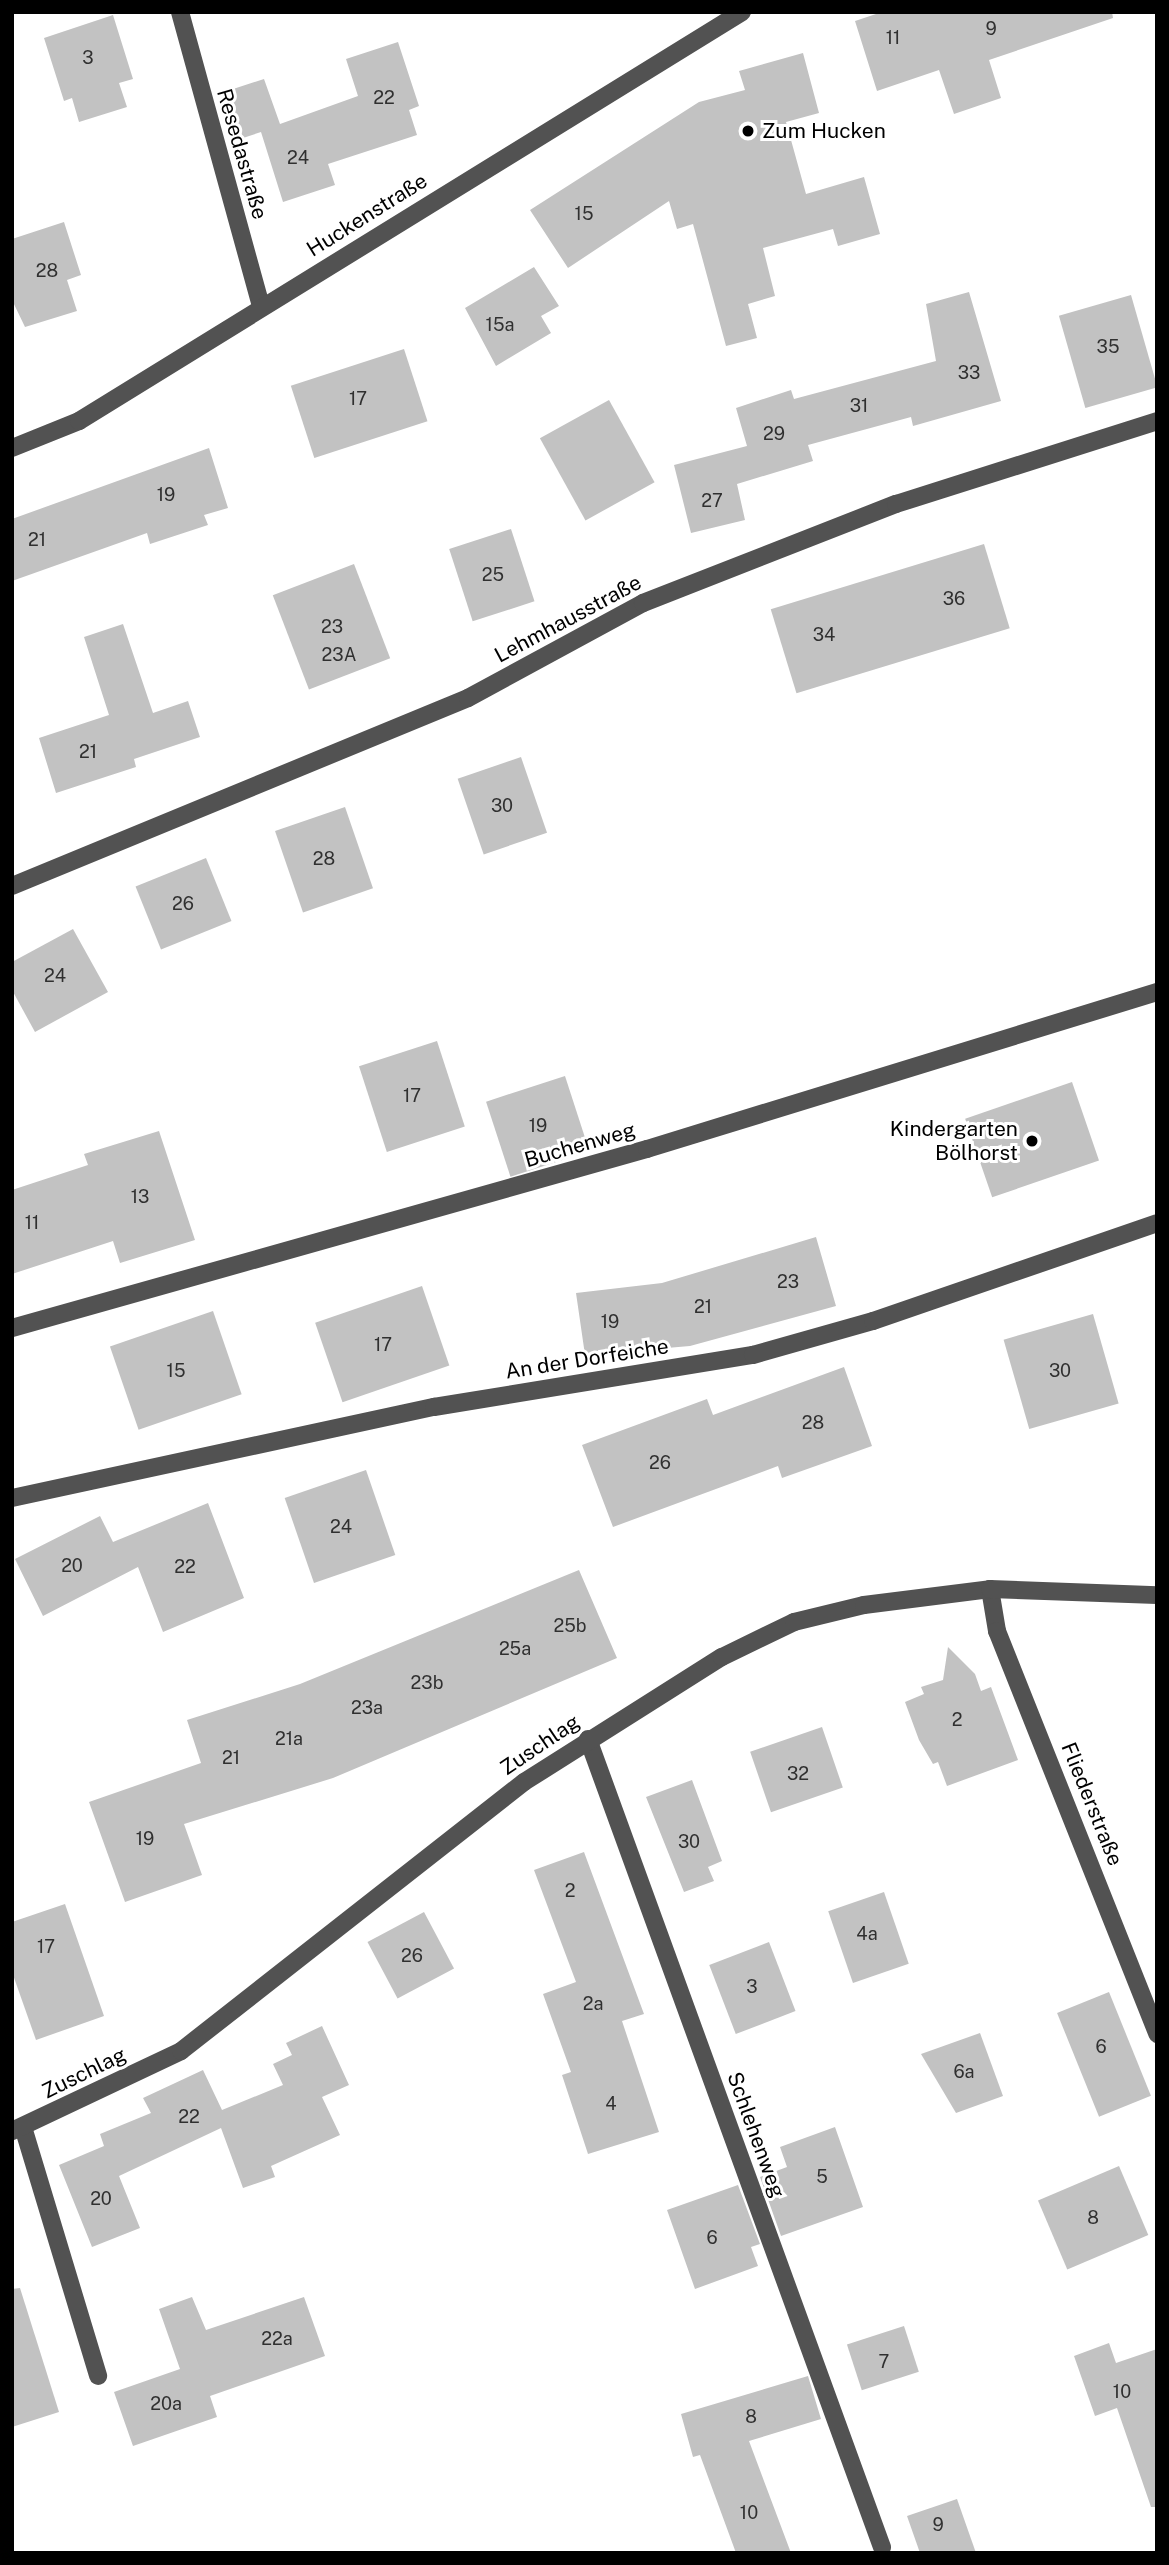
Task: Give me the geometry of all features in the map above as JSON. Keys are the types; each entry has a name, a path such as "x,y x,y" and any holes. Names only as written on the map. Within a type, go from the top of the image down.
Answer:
{"street":[{"name":"Resedastraße","path":"180,12 261,307"},
{"name":"Huckenstraße","path":"12,448 79,421 739,13"},
{"name":"Lehmhausstraße","path":"12,886 468,698 643,603 896,504 1157,421"},
{"name":"Buchenweg","path":"12,1328 647,1149 1157,992"},
{"name":"An der Dorfeiche","path":"12,1498 434,1407 753,1355 873,1321 1157,1223"},
{"name":"Zuschlag","path":"98,2376 18,2129 181,2051 362,1905 587,1739 722,1657 794,1622 864,1605 990,1589 1157,1595"},
{"name":"Fliederstraße","path":"990,1589 997,1631 1157,2034"},
{"name":"Schlehenweg","path":"587,1739 882,2547"}],"building":[{"path":"882,12 1112,12 1113,18 989,60 1001,98 954,114 939,70 877,91 855,21"},
{"path":"113,15 133,79 119,83 127,107 79,122 72,98 64,101 44,38"},
{"path":"398,42 419,106 409,110 417,135 328,164 335,185 283,202 261,132 243,138 227,91 264,79 280,124 358,96 346,59"},
{"path":"803,53 819,113 786,122 806,194 864,177 880,234 838,246 833,229 763,248 775,296 748,304 757,338 726,346 693,224 677,229 669,201 568,268 530,210 699,102 745,90 739,71"},
{"path":"64,222 81,275 67,280 77,311 25,327 12,300 12,239"},
{"path":"534,267 559,306 541,316 551,333 496,366 465,308"},
{"path":"969,292 1001,401 913,426 911,417 808,445 813,461 737,484 745,520 691,533 674,465 747,446 736,408 791,390 794,399 936,361 926,304"},
{"path":"1131,295 1157,387 1085,408 1059,316"},
{"path":"404,349 427,421 314,458 291,386"},
{"path":"609,400 655,482 585,521 540,438"},
{"path":"209,448 228,508 204,515 208,525 150,544 147,533 12,581 12,519"},
{"path":"511,529 534,601 473,621 449,549"},
{"path":"984,544 1010,628 796,693 771,609"},
{"path":"354,564 390,658 309,689 273,595"},
{"path":"123,624 153,713 188,701 200,737 134,759 136,767 56,793 39,738 109,715 84,637"},
{"path":"521,757 547,833 484,854 458,779"},
{"path":"345,807 373,888 303,912 275,831"},
{"path":"206,858 231,921 161,950 136,886"},
{"path":"73,929 108,992 35,1032 12,990 12,962"},
{"path":"437,1041 465,1127 387,1152 359,1066"},
{"path":"565,1076 589,1151 510,1177 486,1102"},
{"name":"Kindergarten Bölhorst","path":"1072,1082 1099,1160 992,1197 965,1119"},
{"path":"159,1131 195,1240 120,1263 113,1241 12,1274 12,1190 88,1165 84,1154"},
{"path":"816,1237 836,1306 690,1346 585,1355 576,1293 662,1283"},
{"path":"422,1286 449,1365 343,1402 315,1323"},
{"path":"213,1311 242,1394 139,1430 110,1346"},
{"path":"1093,1314 1119,1403 1029,1429 1004,1340"},
{"path":"844,1367 872,1446 782,1478 778,1466 613,1527 582,1445 707,1399 713,1415"},
{"path":"366,1470 395,1555 314,1583 285,1498"},
{"path":"208,1503 244,1598 163,1632 138,1567 43,1616 15,1559 100,1516 113,1542"},
{"path":"579,1570 617,1658 333,1778 184,1824 202,1875 125,1902 89,1802 201,1763 187,1720 300,1684"},
{"path":"948,1647 975,1674 981,1691 991,1687 1018,1760 947,1786 938,1762 933,1764 919,1740 905,1702 924,1694 921,1687 943,1680"},
{"path":"822,1727 843,1788 771,1812 750,1752"},
{"path":"692,1780 722,1861 708,1867 714,1881 684,1892 646,1797"},
{"path":"584,1852 644,2014 622,2021 659,2132 588,2154 562,2075 571,2072 543,1994 576,1982 534,1870"},
{"path":"884,1892 909,1964 853,1983 828,1911"},
{"path":"65,1904 104,2016 36,2040 12,1972 12,1922"},
{"path":"424,1912 454,1969 398,1999 367,1942"},
{"path":"769,1942 796,2011 736,2034 709,1965"},
{"path":"1109,1992 1151,2096 1099,2117 1057,2013"},
{"path":"322,2026 349,2085 322,2097 340,2135 271,2166 275,2177 243,2188 221,2128 119,2176 140,2228 92,2247 59,2165 104,2146 100,2134 151,2113 143,2098 203,2070 222,2110 283,2085 273,2064 292,2055 286,2043"},
{"path":"980,2033 1003,2096 956,2113 921,2054"},
{"path":"835,2127 863,2207 781,2236 760,2177 787,2167 780,2147"},
{"path":"1119,2166 1148,2235 1067,2269 1038,2200"},
{"path":"738,2185 760,2244 751,2247 758,2266 695,2289 667,2210"},
{"path":"20,2288 59,2412 12,2427 12,2289"},
{"path":"192,2297 206,2330 304,2297 325,2356 210,2396 217,2417 133,2446 114,2392 180,2369 159,2309"},
{"path":"904,2326 919,2372 862,2390 847,2345"},
{"path":"1109,2343 1116,2363 1157,2349 1157,2507 1151,2507 1117,2408 1095,2416 1074,2356"},
{"path":"808,2376 821,2419 749,2441 791,2553 736,2553 700,2455 693,2457 681,2414"},
{"path":"957,2499 976,2553 920,2553 907,2516"}],"place":[{"name":"Zum Hucken","path":"748,131"},
{"name":"Kindergarten Bölhorst","path":"1032,1141"}]}
